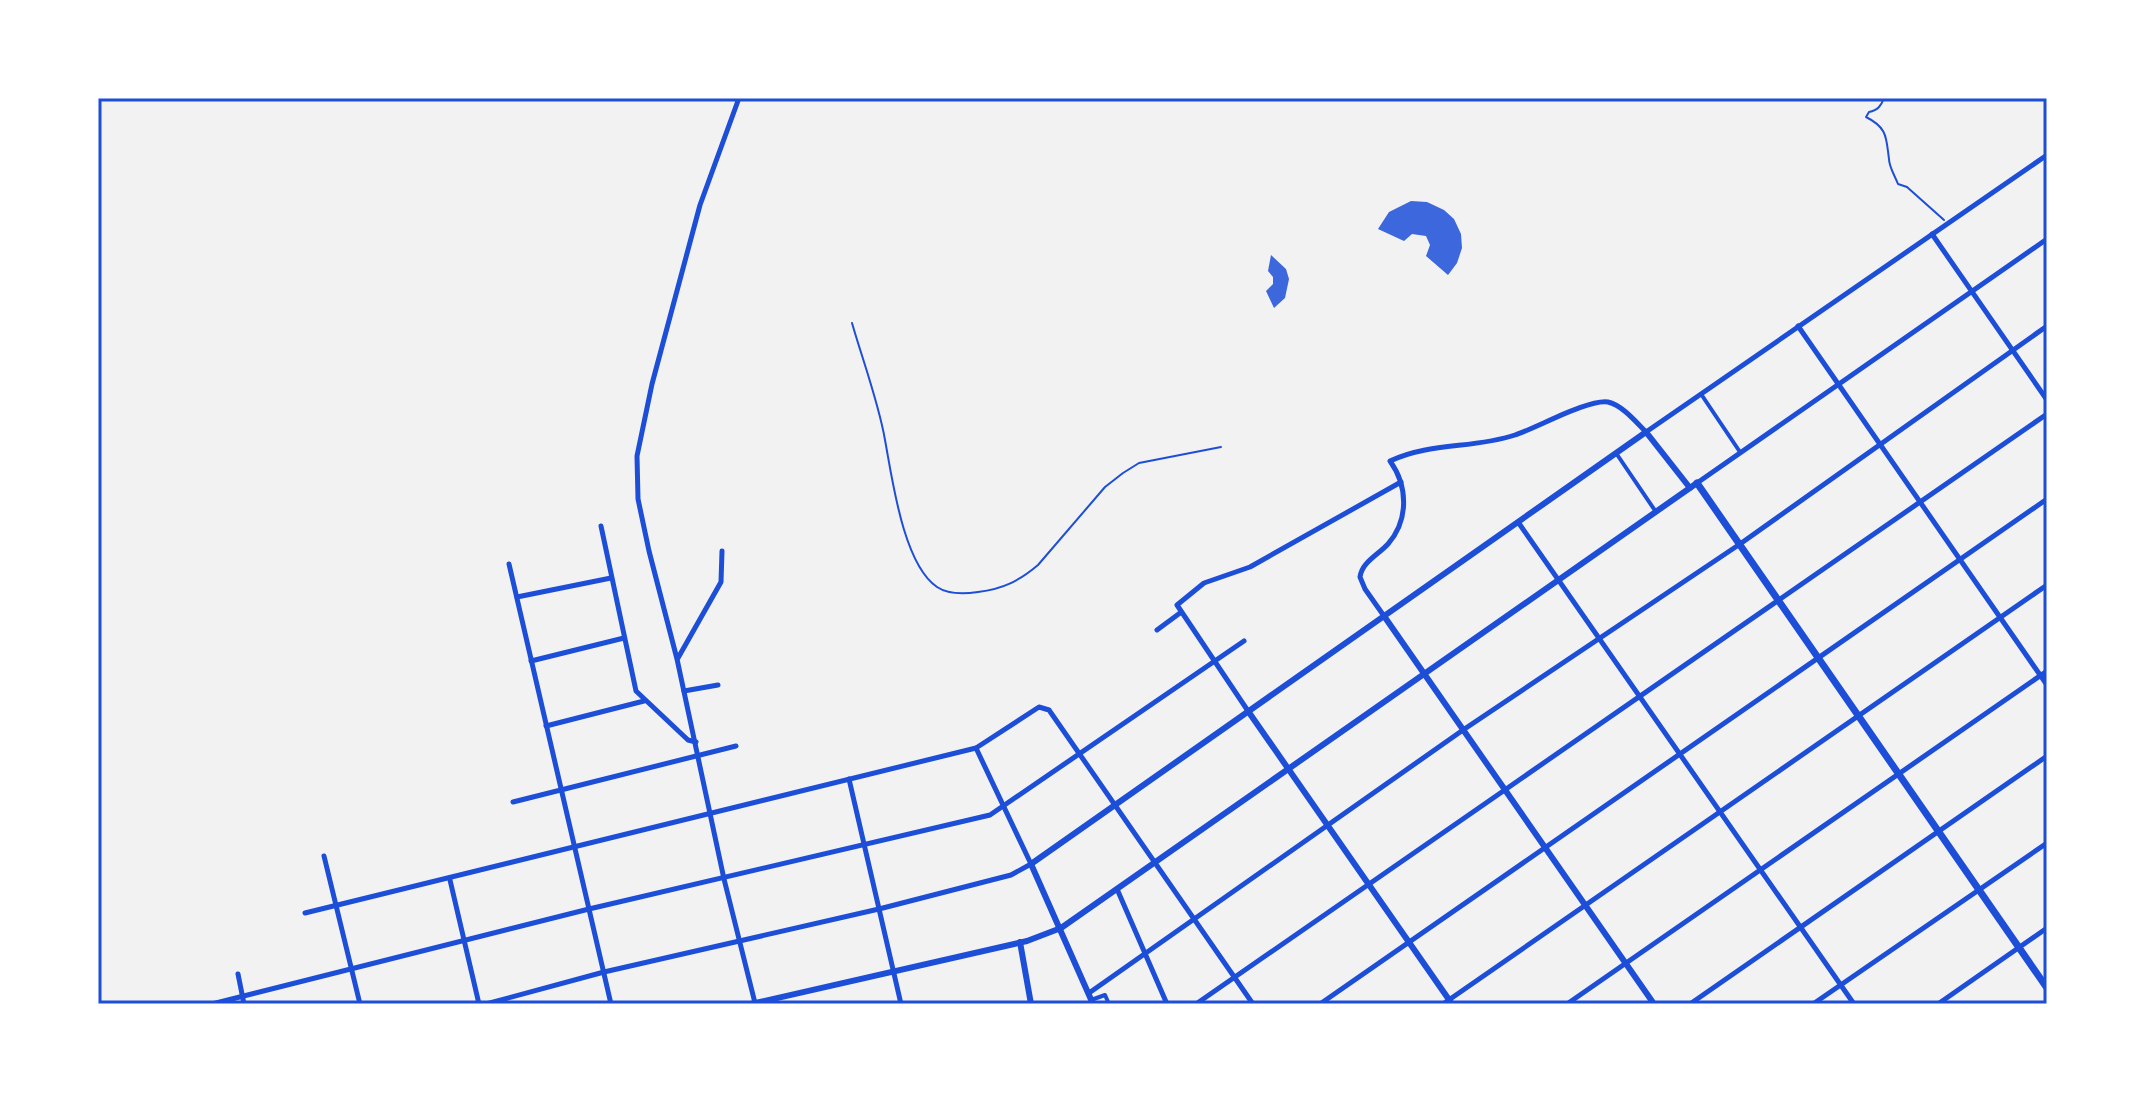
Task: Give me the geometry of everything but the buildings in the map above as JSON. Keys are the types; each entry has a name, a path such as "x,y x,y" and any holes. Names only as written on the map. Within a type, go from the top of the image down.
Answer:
{"main road":[{"path":"1694,485 1779,599 2047,988"}],"street":[{"path":"739,98 700,205 652,384 637,456 638,499 699,754 753,1004 783,1000 1020,942 1061,928 2047,239"},
{"path":"486,1004 604,972 879,909 1011,875 2047,155"},
{"path":"1932,234 2047,400"},
{"path":"1798,326 2047,685"},
{"path":"1091,999 1145,953 1329,827 1463,730 1740,544 2047,326"},
{"path":"1701,394 1740,452"},
{"path":"1654,1004 1365,589 1360,572 1399,527 1404,502 1401,482 1390,461 1424,448 1477,445 1512,436 1601,402 1617,406 1646,432 1694,485"},
{"path":"1196,1004 2047,414"},
{"path":"1616,453 1656,512"},
{"path":"1401,482 1250,567 1204,583 1178,603 1178,611 1409,942 1448,1003 2047,585"},
{"path":"1320,1004 2047,499"},
{"path":"1518,522 1854,1004"},
{"path":"601,526 636,691 688,740 696,742"},
{"path":"677,659 721,582 722,551"},
{"path":"509,564 611,1004"},
{"path":"517,597 611,578"},
{"path":"1157,630 1178,611"},
{"path":"531,661 624,638"},
{"path":"212,1004 589,909 990,815 1244,641"},
{"path":"1567,1004 2047,671"},
{"path":"684,691 718,685"},
{"path":"546,726 644,701"},
{"path":"305,913 450,880 976,748 1039,707 1044,707 1253,1004"},
{"path":"513,802 736,746"},
{"path":"976,748 1091,999"},
{"path":"1690,1004 2047,756"},
{"path":"849,779 901,1004"},
{"path":"1813,1004 2047,843"},
{"path":"324,856 360,1004"},
{"path":"450,880 479,1004"},
{"path":"1117,889 1167,1004"},
{"path":"1938,1004 2047,928"},
{"path":"1020,942 1028,1003"},
{"path":"238,974 244,1004"},
{"path":"1091,999 1105,995 1109,1004"}],"path":[{"path":"1884,98 1882,104 1866,117 1886,134 1888,160 1898,184 1907,187 1948,223"},
{"path":"852,323 885,437 890,476 905,532 928,579 948,592 966,593 1008,586 1025,576 1105,487 1139,463 1221,447"}]}
